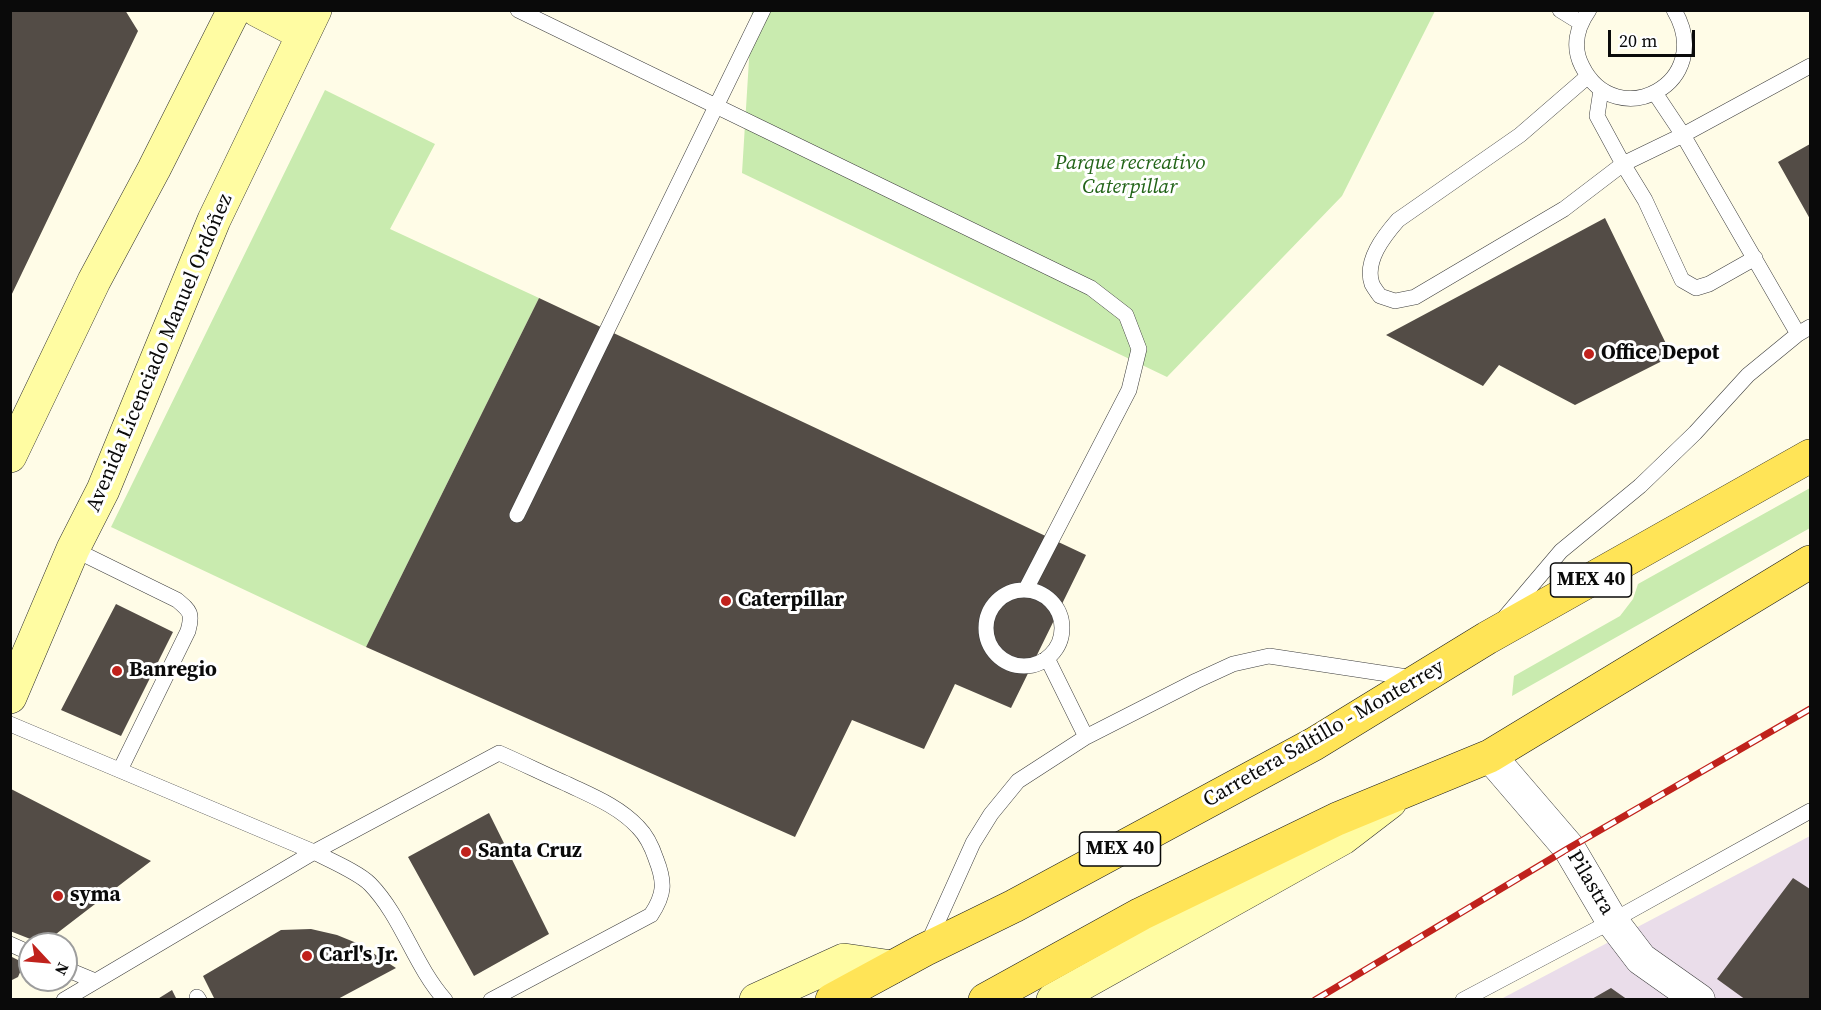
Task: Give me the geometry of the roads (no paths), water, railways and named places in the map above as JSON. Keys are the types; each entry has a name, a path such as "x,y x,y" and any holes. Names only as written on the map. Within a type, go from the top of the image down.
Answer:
{"main road":[{"path":"10,456 94,281 154,169 234,10"},
{"path":"257,10 309,22"},
{"name":"Avenida Licenciado Manuel Ordóñez","path":"10,697 73,549 103,490 214,220 309,22"},
{"name":"Carretera Saltillo - Monterrey","path":"832,999 1014,906 1314,744 1487,638 1810,456"},
{"path":"985,999 1141,914 1337,819 1490,756 1810,562"},
{"path":"1053,999 1343,838 1407,790"},
{"path":"756,999 844,960 892,968"}],"street":[{"name":"Pilastra","path":"1490,756 1569,848 1612,921 1641,959 1699,999"}],"lane":[{"path":"518,10 1091,288 1126,315 1139,349 1129,390 1026,589"},
{"path":"518,515 763,10"},
{"path":"1560,10 1585,17 1576,41 1578,60 1587,77 1601,90 1618,97 1637,98 1655,93 1668,84 1678,70 1684,55 1685,39 1681,23 1674,10"},
{"path":"1587,77 1520,135 1398,220 1385,236 1371,266 1372,283 1380,296 1395,301 1415,297 1564,209 1623,164 1683,135 1810,66"},
{"path":"1601,90 1597,116 1645,200 1682,280 1696,288 1709,284 1755,258"},
{"path":"1487,638 1561,551 1640,486 1695,433 1748,375 1804,331 1755,258 1683,135 1655,93"},
{"path":"73,549 177,600 189,610 191,620 188,631 120,770"},
{"path":"1026,589 1039,592 1050,600 1058,610 1062,623 1061,636 1056,648 1047,658 1035,664 1022,666 1009,663 998,656 990,645 986,633 986,619 992,607 1001,597 1012,591 1026,589"},
{"path":"924,950 973,843 990,814 1018,782 1086,737 1233,664 1269,656 1420,679"},
{"path":"1047,658 1086,737"},
{"path":"10,724 314,852 369,883 387,907 436,994 445,999"},
{"path":"64,999 314,852 499,753 623,813 639,828 651,844 663,875 658,904 651,915 491,999"},
{"path":"1463,999 1612,921 1810,811"},
{"path":"78,974 94,981"}],"railway":[{"path":"1315,1000 1569,848 1810,709"}],"place":[{"name":"Office Depot","path":"1589,354"},
{"name":"Caterpillar","path":"726,601"},
{"name":"Banregio","path":"117,671"},
{"name":"Santa Cruz","path":"466,852"},
{"name":"syma","path":"58,896"},
{"name":"Carl's Jr.","path":"307,956"}],"park label":[{"name":"Parque recreativo Caterpillar","path":"1130,176"}]}
